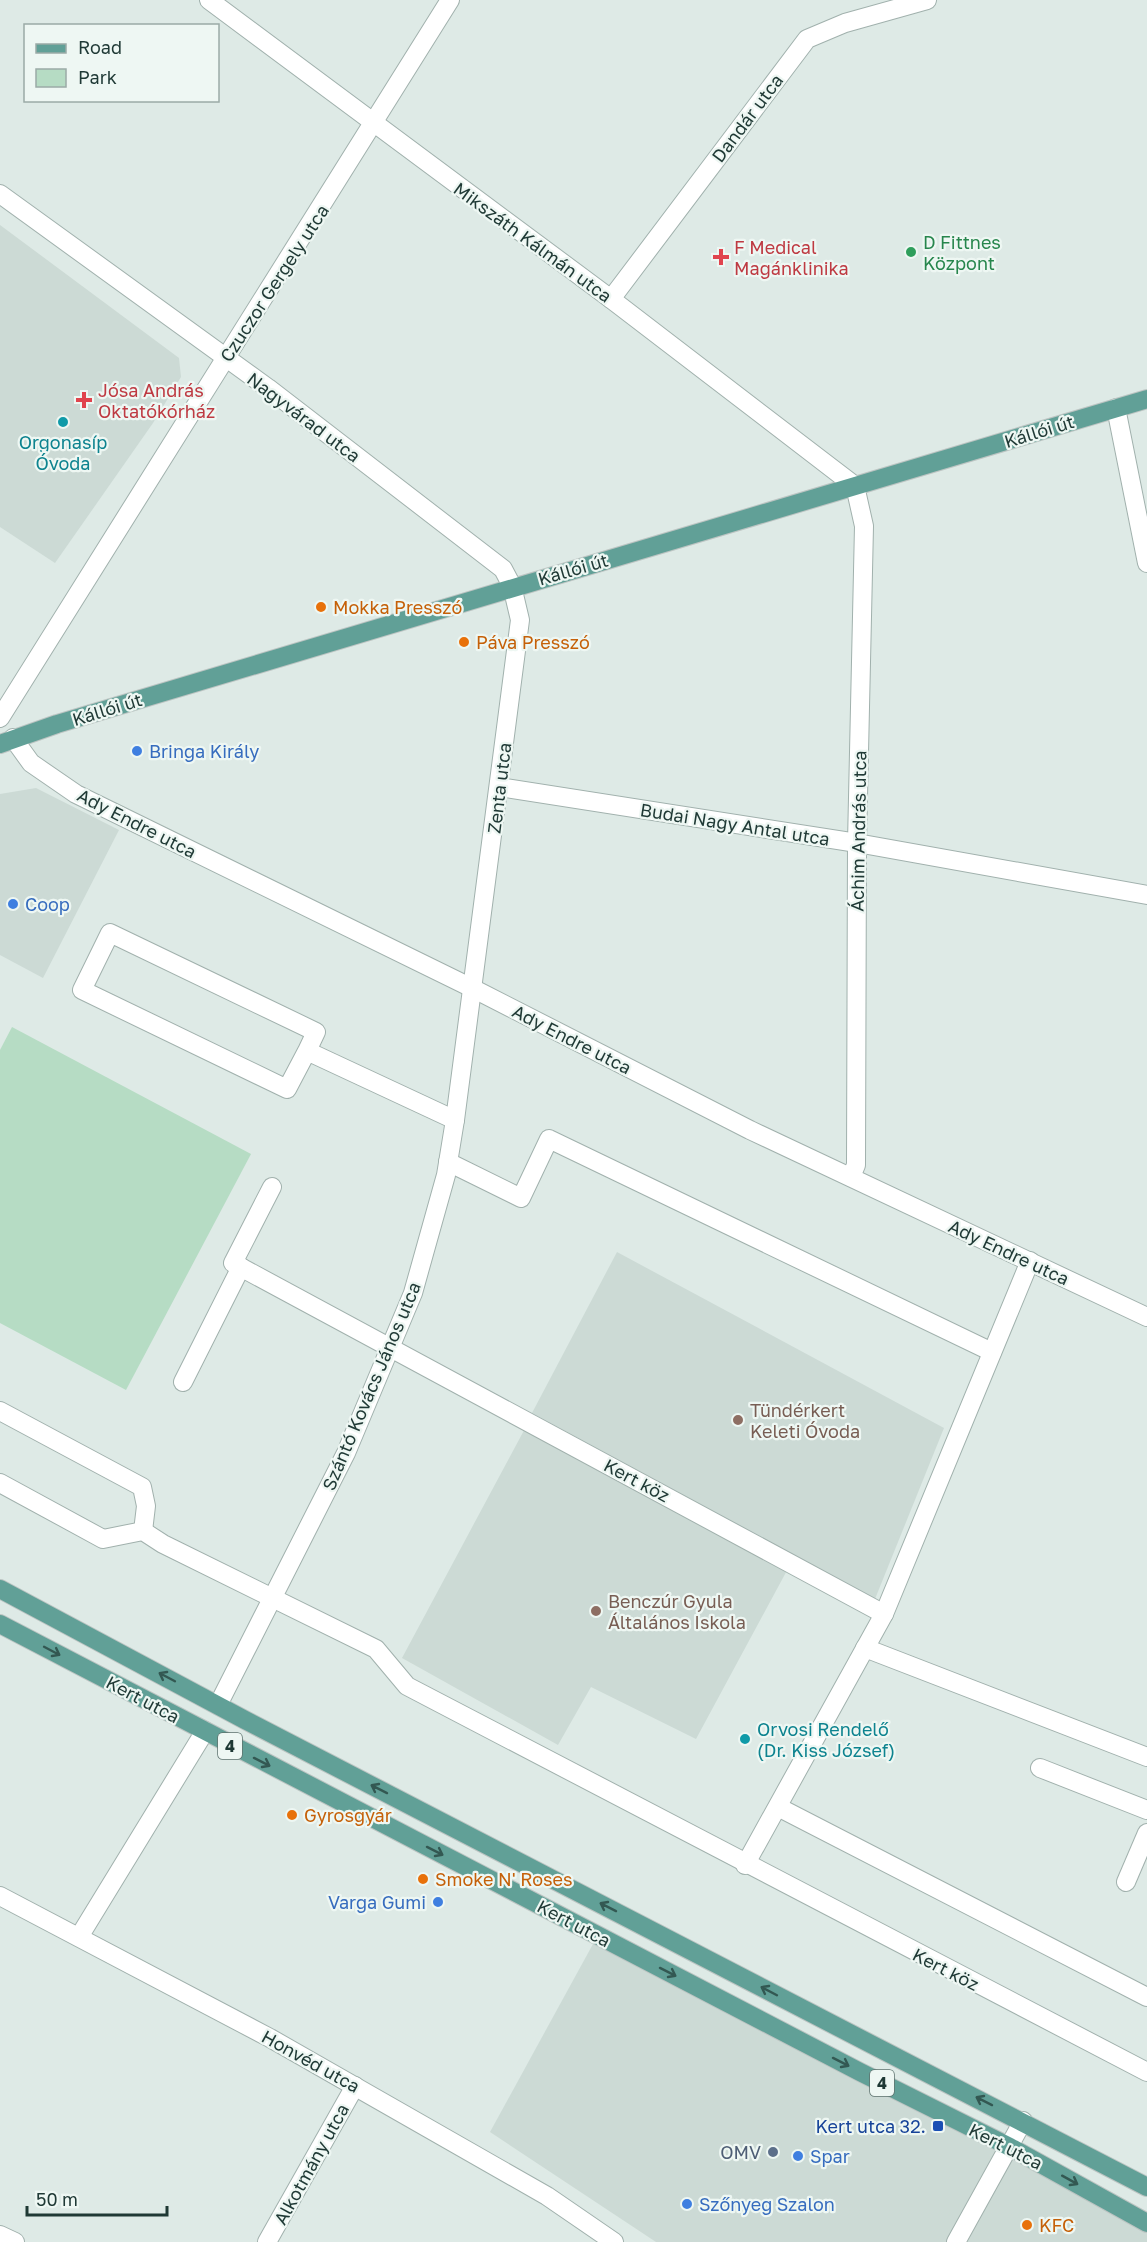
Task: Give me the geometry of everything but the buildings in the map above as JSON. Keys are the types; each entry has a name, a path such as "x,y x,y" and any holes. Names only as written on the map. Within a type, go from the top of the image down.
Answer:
{"main road":[{"name":"Kállói út","path":"7,741 512,586 1147,399"},
{"name":"Kert utca","path":"0,1589 218,1705 1147,2187"},
{"name":"Kert utca","path":"0,1624 1010,2147 1147,2223"}],"street":[{"name":"Mikszáth Kálmán utca","path":"209,0 374,125 611,299 855,486"},
{"name":"Czuczor Gergely utca","path":"0,718 374,125 450,0"},
{"name":"Dandár utca","path":"611,299 807,39 845,23 927,0"},
{"name":"Nagyvárad utca","path":"0,194 106,268 225,359 268,388 503,569 512,586"},
{"path":"1116,408 1146,557"},
{"name":"Áchim András utca","path":"851,1177 856,1165 858,843 864,526 855,486"},
{"name":"Zenta utca","path":"474,990 520,620 512,586"},
{"name":"Ady Endre utca","path":"7,741 31,763 76,794 474,990 750,1130 1147,1317"},
{"name":"Budai Nagy Antal utca","path":"499,787 858,843 1147,896"},
{"path":"110,933 316,1032 307,1052 286,1089 82,990 110,933"},
{"name":"Szántó Kovács János utca","path":"218,1705 346,1453 413,1293 448,1162 474,990"},
{"path":"307,1052 455,1120"},
{"path":"448,1162 521,1198 549,1139 992,1352"},
{"path":"183,1382 241,1267 233,1263 272,1187"},
{"path":"745,1864 884,1614 1030,1261"},
{"name":"Kert köz","path":"241,1267 884,1614"},
{"path":"0,1411 142,1487 146,1506 142,1531"},
{"path":"0,1483 103,1539 142,1531 163,1544 274,1596"},
{"name":"Kert köz","path":"274,1596 376,1648 406,1686 1147,2072"},
{"path":"865,1648 1147,1757"},
{"path":"79,1937 205,1731"},
{"path":"1040,1768 1147,1810"},
{"path":"778,1807 1147,1997"},
{"path":"1126,1882 1147,1833"},
{"name":"Honvéd utca","path":"0,1896 270,2038 547,2196 614,2242"},
{"name":"Alkotmány utca","path":"267,2242 355,2086"},
{"path":"957,2242 1023,2121"},
{"path":"0,2235 15,2242"}],"shaded area":[{"name":"Jósa András Oktatókórház","path":"0,225 179,358 181,377 153,423 55,563 0,527"},
{"path":"36,788 119,830 43,978 0,955 0,794"},
{"name":"Tündérkert Keleti Óvoda","path":"617,1252 944,1428 875,1599 532,1413"},
{"name":"Benczúr Gyula Általános Iskola","path":"529,1421 791,1563 696,1739 591,1687 558,1745 402,1658"},
{"path":"593,1944 1139,2225 1147,2231 1147,2242 656,2242 490,2132"}],"green space":[{"path":"12,1027 251,1154 126,1390 0,1323 0,1050"}],"place":[{"name":"D Fittnes Központ","path":"911,252"},
{"name":"F Medical Magánklinika","path":"721,257"},
{"name":"Jósa András Oktatókórház","path":"84,400"},
{"name":"Orgonasíp Óvoda","path":"63,422"},
{"name":"Mokka Presszó","path":"321,607"},
{"name":"Páva Presszó","path":"464,642"},
{"name":"Bringa Király","path":"137,751"},
{"name":"Coop","path":"13,904"},
{"name":"Tündérkert Keleti Óvoda","path":"738,1420"},
{"name":"Benczúr Gyula Általános Iskola","path":"596,1611"},
{"name":"Orvosi Rendelő (Dr. Kiss József)","path":"745,1739"},
{"name":"Gyrosgyár","path":"292,1815"},
{"name":"Smoke N' Roses","path":"423,1879"},
{"name":"Varga Gumi","path":"438,1902"},
{"name":"Kert utca 32.","path":"938,2126"},
{"name":"OMV","path":"773,2152"},
{"name":"Spar","path":"798,2156"},
{"name":"Szőnyeg Szalon","path":"687,2204"},
{"name":"KFC","path":"1027,2225"}]}
